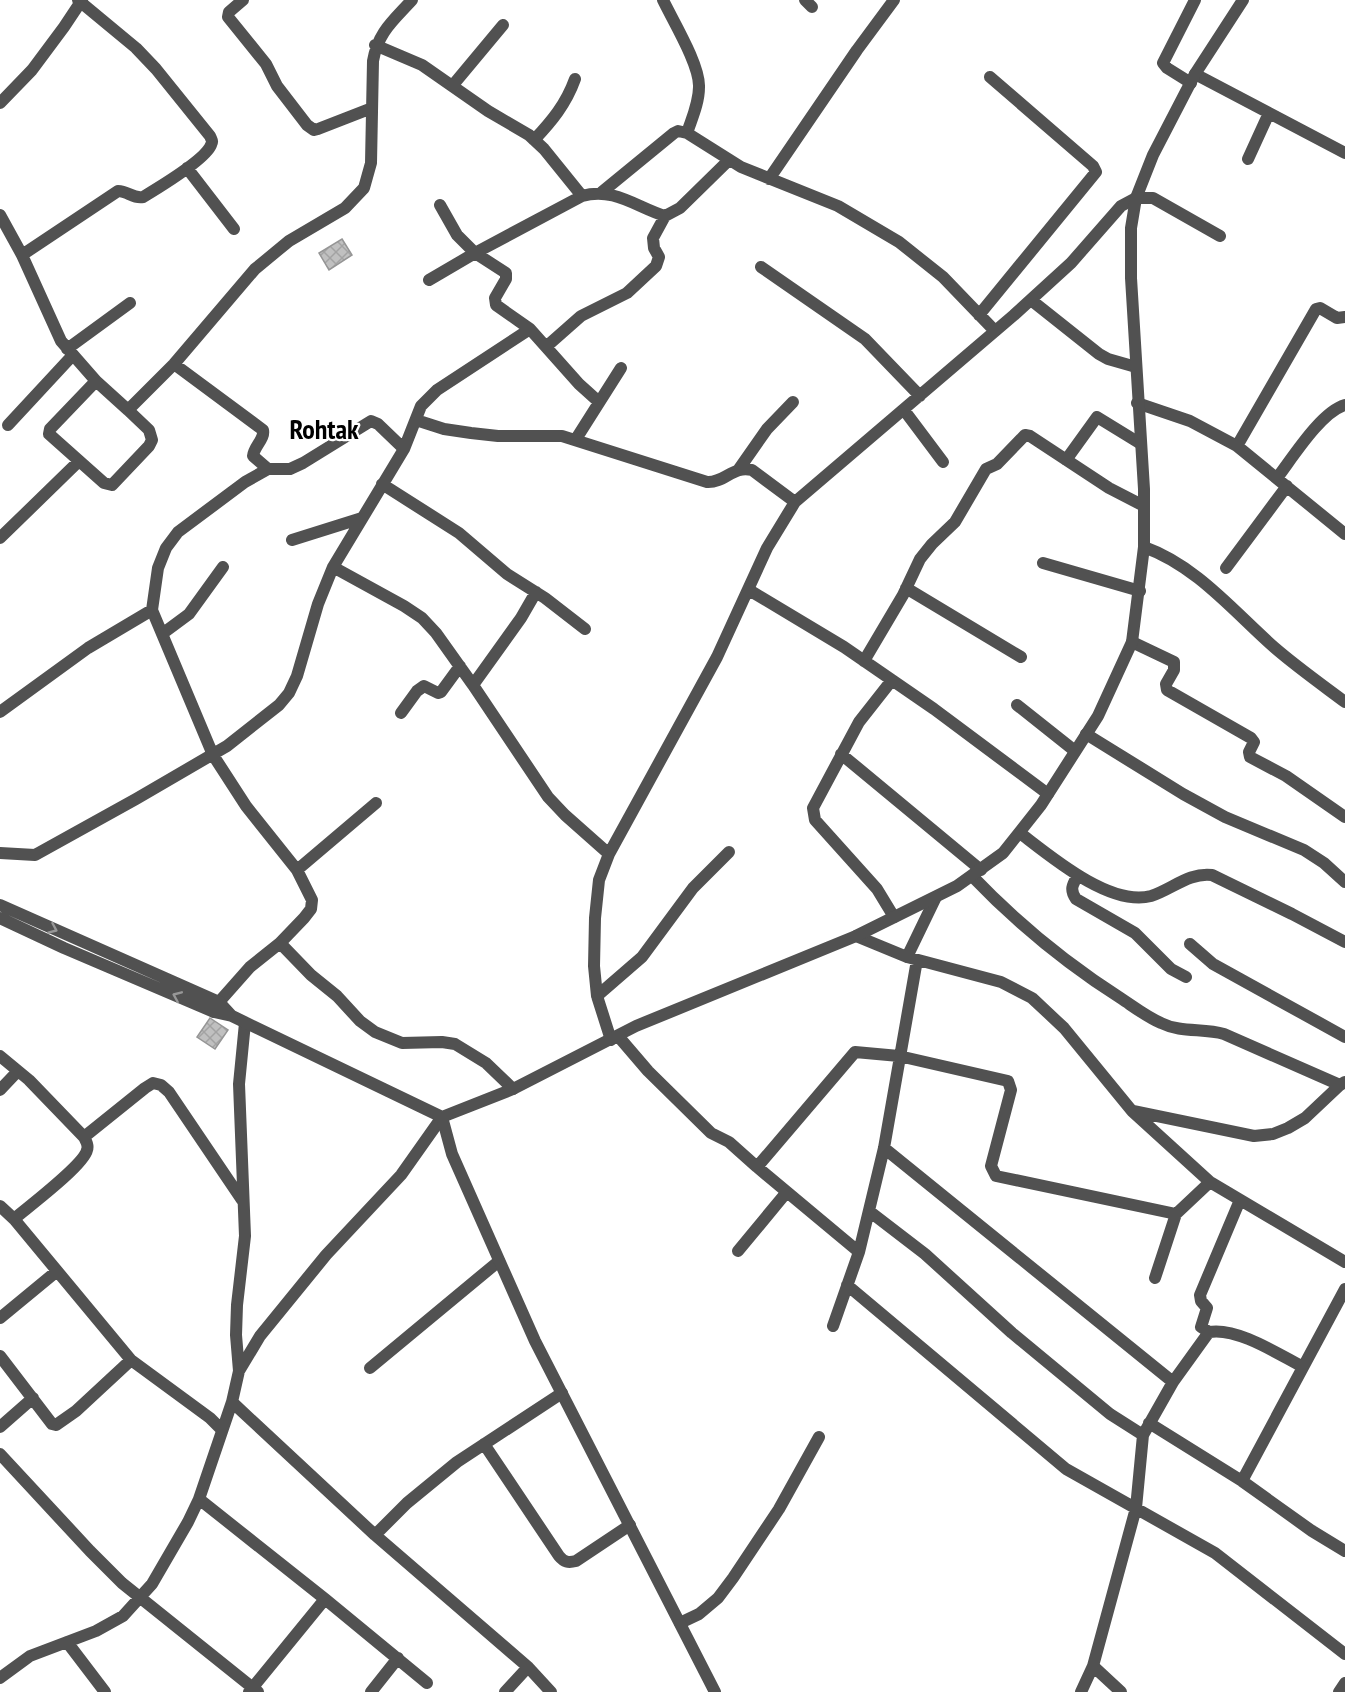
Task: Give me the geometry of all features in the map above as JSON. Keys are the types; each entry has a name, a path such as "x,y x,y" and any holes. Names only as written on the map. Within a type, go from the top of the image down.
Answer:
{"street":[{"path":"243,0 229,12 228,17 266,64 277,86 307,125 314,130 318,129 372,108"},
{"path":"128,410 174,364 255,269 289,241 345,208 364,188 371,163 375,45 381,34 412,0"},
{"path":"663,0 696,67 700,85 697,104 687,133"},
{"path":"769,179 894,0"},
{"path":"1195,0 1163,63 1167,68 1269,113 1345,153"},
{"path":"239,1371 260,1336 326,1256 401,1175 442,1117 513,1089 636,1026 856,936 936,897 957,886 1003,853 1020,833 1098,716 1132,642 1144,547 1144,506 1131,278 1131,228 1136,198 1153,155 1193,79 1243,0"},
{"path":"0,103 32,70 80,1 136,48 156,69 212,140 209,148 187,168 143,197 137,198 124,191 118,191 22,255"},
{"path":"453,85 503,25"},
{"path":"375,45 422,65 488,111 517,127 544,149 582,196"},
{"path":"979,315 1096,172 1093,166 990,77"},
{"path":"534,140 558,114 575,79"},
{"path":"1248,159 1269,113"},
{"path":"429,280 582,196 602,192 678,131 687,133 741,168 838,206 899,242 943,277 994,331"},
{"path":"547,346 581,316 627,293 656,266 659,257 652,238 665,216 680,208 729,160"},
{"path":"187,168 234,229"},
{"path":"602,192 665,216"},
{"path":"859,1252 786,1193 729,1142 711,1134 614,1038 597,996 594,966 599,880 609,854 717,657 767,548 795,502 1031,300 1071,262 1114,213 1136,198 1153,198 1220,236"},
{"path":"440,205 456,235 475,253 506,273 506,279 494,302 530,329 579,384 599,402"},
{"path":"0,215 22,255 56,330 70,352 96,381 149,430 152,440 149,446 112,484 104,483 78,462 48,431 96,381"},
{"path":"761,267 864,339 920,396"},
{"path":"1031,300 1099,354 1107,359 1136,367"},
{"path":"8,425 70,352 130,303"},
{"path":"1237,446 1316,309 1320,308 1337,318 1345,317"},
{"path":"0,853 35,855 213,755 279,705 289,693 297,676 318,604 333,567 404,449 421,406 437,390 530,329"},
{"path":"174,364 263,430 263,436 253,456 268,469"},
{"path":"576,439 621,368"},
{"path":"416,420 444,429 498,436 562,436 611,453 716,483 739,469 767,429 793,402"},
{"path":"1137,403 1190,421 1237,446 1345,534"},
{"path":"1226,568 1326,416 1345,405"},
{"path":"904,410 943,462"},
{"path":"1066,460 1097,417 1141,444"},
{"path":"217,1007 250,967 280,943 310,909 312,900 297,870 246,806 213,755 152,609 158,568 166,548 178,532 244,482 268,469 290,469 303,463 371,421 378,424 404,449"},
{"path":"864,661 920,559 955,522 986,469 997,464 1025,435 1030,436 1121,496 1144,506"},
{"path":"0,538 78,462"},
{"path":"739,469 752,470 795,502"},
{"path":"382,484 459,533 507,574 536,592 585,629"},
{"path":"292,540 362,518"},
{"path":"1144,547 1171,559 1188,571 1276,649 1345,702"},
{"path":"1043,563 1140,591"},
{"path":"162,634 189,614 223,567"},
{"path":"333,567 422,618 460,666 548,797 609,854"},
{"path":"906,588 1021,657"},
{"path":"749,590 892,680 1048,794"},
{"path":"473,685 521,618 536,592"},
{"path":"0,712 88,648 152,609"},
{"path":"1132,642 1174,662 1174,670 1166,684 1167,690 1251,738 1254,742 1249,752 1250,757 1286,776 1345,817"},
{"path":"401,713 417,691 424,686 438,693 441,692 460,666"},
{"path":"892,680 868,710 841,754 813,808 813,814 815,820 876,889 894,917"},
{"path":"1017,705 1075,751"},
{"path":"1086,734 1225,817 1304,850 1324,863 1345,882"},
{"path":"841,754 976,873 1003,909 1098,983 1161,1023 1186,1030 1209,1029 1343,1083 1305,1118 1273,1134 1254,1136 1132,1111"},
{"path":"297,870 376,803"},
{"path":"1020,833 1060,864 1112,892 1133,897 1150,896 1193,877 1202,874 1212,875 1345,942"},
{"path":"597,996 642,957 693,888 729,852"},
{"path":"1078,875 1071,887 1072,894 1076,898 1135,933 1171,969 1186,977"},
{"path":"833,1326 859,1252 884,1148 912,959 936,897"},
{"path":"0,905 217,1007 245,1023 442,1117 452,1154 535,1341 715,1692"},
{"path":"0,918 64,948 217,1007"},
{"path":"856,936 912,959 1001,982 1032,998 1064,1028 1132,1111 1210,1182 1345,1262"},
{"path":"280,943 311,975 338,996 360,1021 375,1032 402,1043 456,1044 486,1063 513,1089"},
{"path":"1190,944 1213,964 1345,1036"},
{"path":"0,1678 30,1656 96,1631 123,1616 152,1584 188,1522 199,1498 232,1402 239,1371 236,1335 237,1305 245,1236 238,1084 245,1023"},
{"path":"757,1167 855,1052 899,1056 1008,1081 1011,1090 991,1166 996,1176 1176,1214"},
{"path":"0,1056 29,1080 84,1137 88,1145 87,1152 82,1159 14,1219"},
{"path":"0,1090 17,1072"},
{"path":"84,1137 145,1088 153,1083 161,1085 169,1092 243,1201"},
{"path":"884,1148 1173,1382"},
{"path":"1155,1278 1176,1214 1210,1182"},
{"path":"738,1251 786,1193"},
{"path":"1240,1200 1200,1295 1201,1301 1207,1308 1201,1327 1209,1332 1227,1331 1303,1367"},
{"path":"0,1206 14,1219 131,1360 210,1418 222,1431"},
{"path":"869,1211 925,1254 1012,1333 1101,1407 1143,1435"},
{"path":"370,1368 499,1261"},
{"path":"0,1318 57,1271"},
{"path":"847,1286 1066,1469 1215,1553 1345,1654"},
{"path":"1242,1481 1345,1289"},
{"path":"1080,1692 1093,1666 1136,1508 1143,1435 1173,1382 1209,1332"},
{"path":"0,1356 52,1424 56,1425 68,1419 131,1360"},
{"path":"375,1535 407,1503 458,1462 562,1393"},
{"path":"0,1427 33,1398"},
{"path":"232,1402 375,1535 528,1667 551,1692"},
{"path":"1149,1423 1242,1481 1312,1531 1345,1551"},
{"path":"680,1623 699,1614 718,1598 734,1578 779,1509 819,1437"},
{"path":"484,1444 564,1561 576,1561 630,1525"},
{"path":"0,1454 90,1551 139,1598 253,1691 325,1599"},
{"path":"199,1498 427,1683"},
{"path":"67,1642 105,1692"},
{"path":"371,1692 398,1658"},
{"path":"1093,1666 1121,1692"},
{"path":"505,1692 528,1667"},
{"path":"1339,1692 1345,1683"}],"building":[{"path":"342,239 352,255 329,270 319,253"},
{"path":"210,1018 228,1030 215,1049 197,1037"}],"district":[{"name":"Rohtak","path":"324,428"}]}
